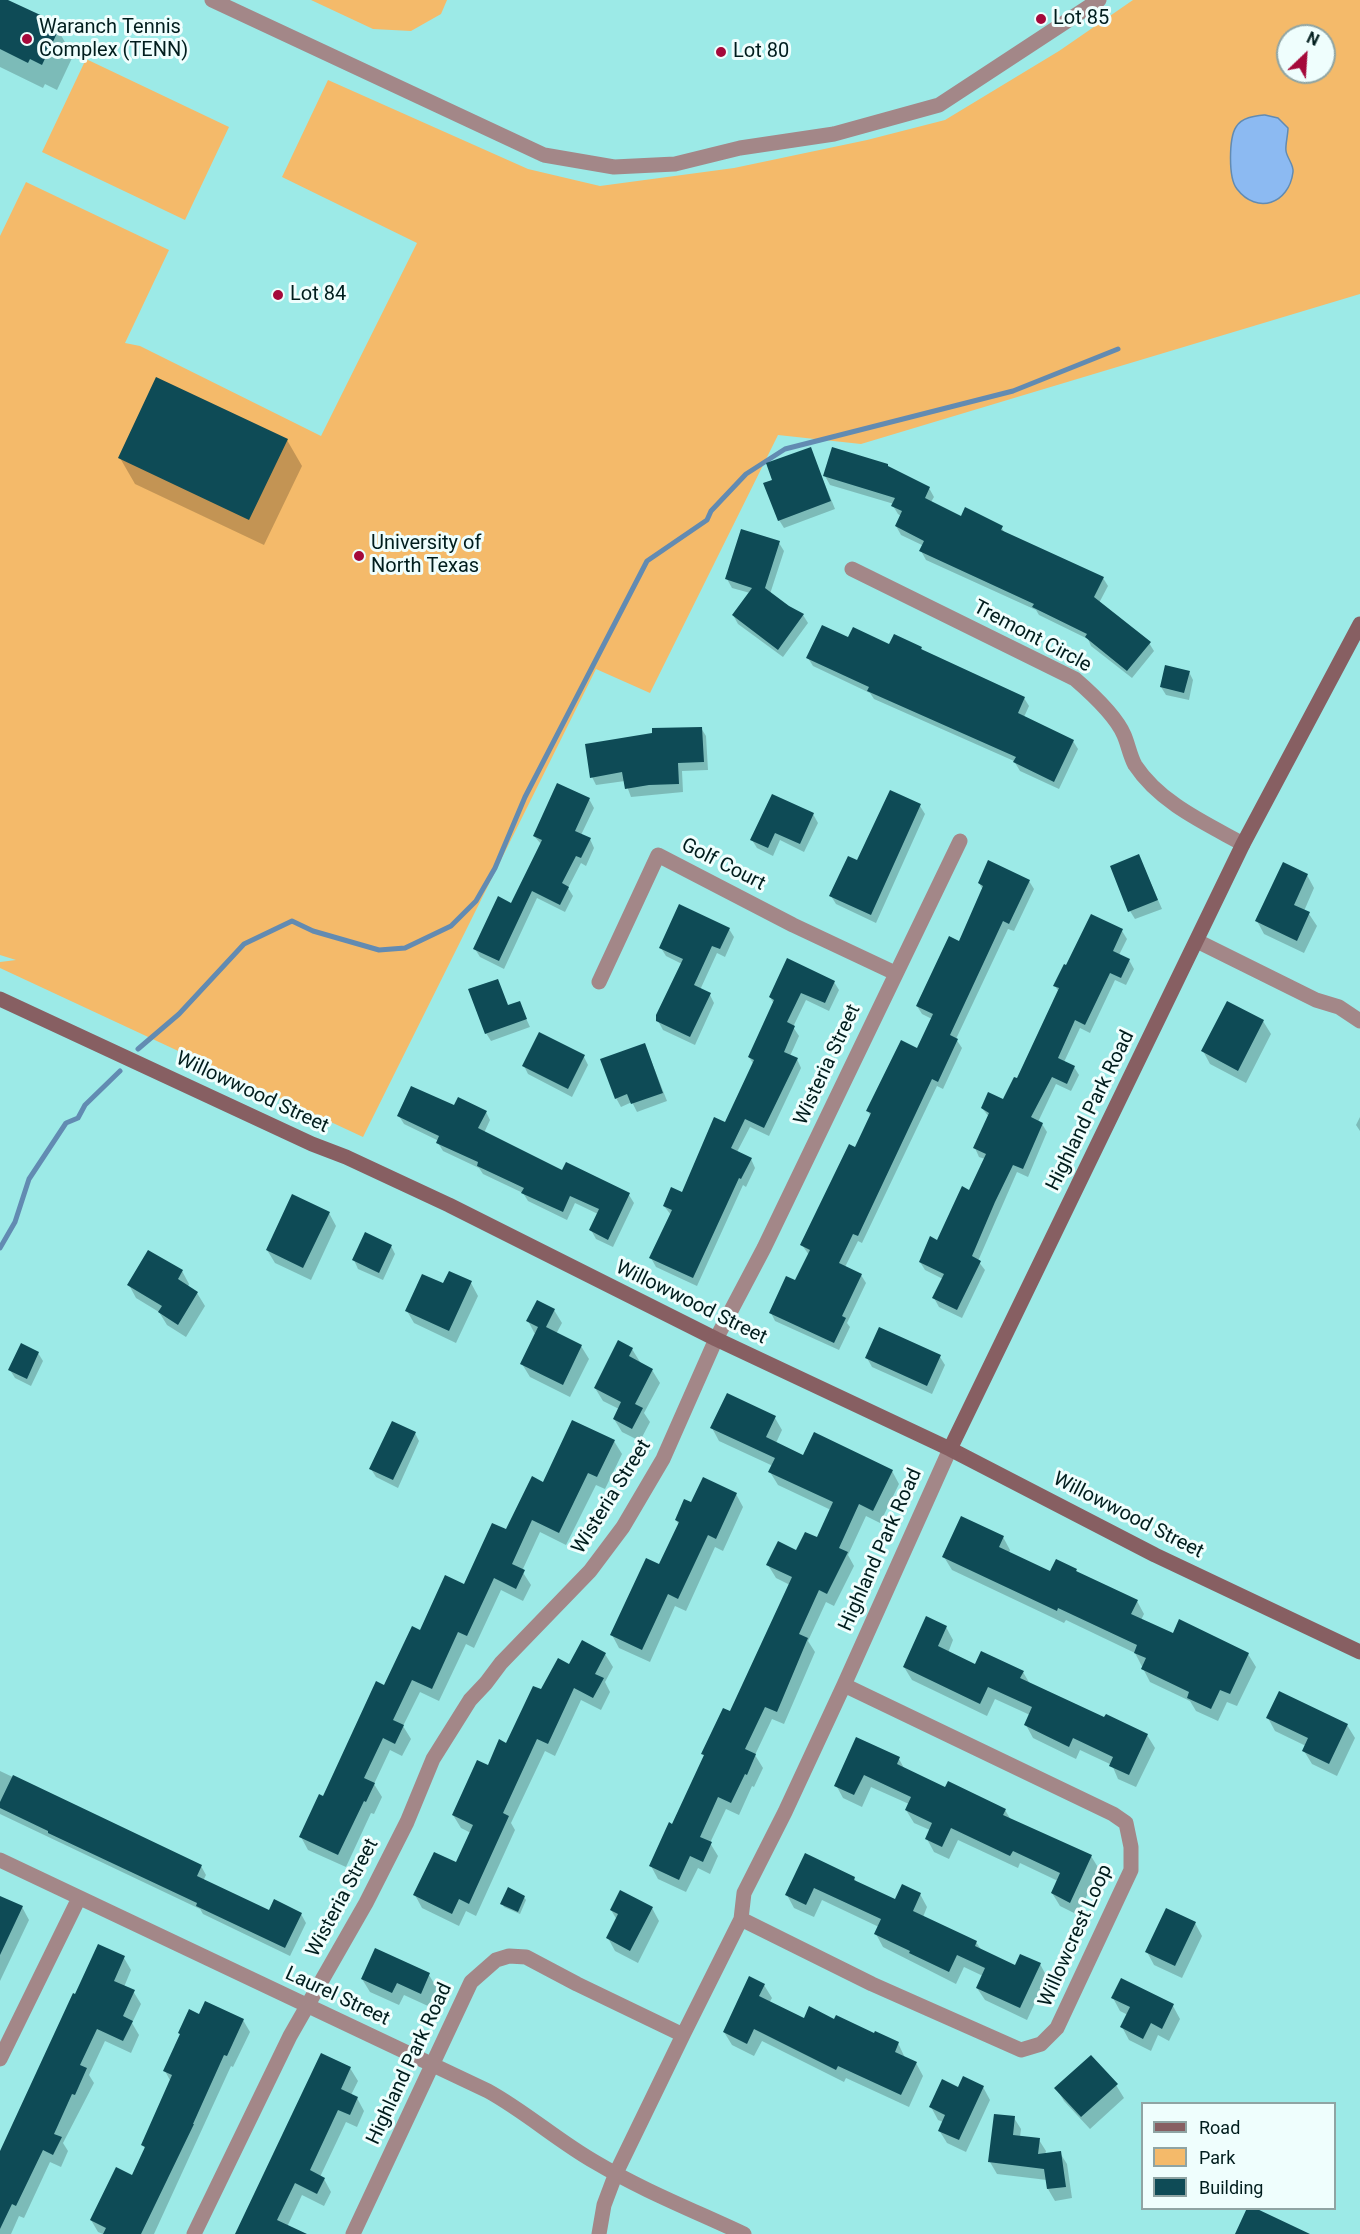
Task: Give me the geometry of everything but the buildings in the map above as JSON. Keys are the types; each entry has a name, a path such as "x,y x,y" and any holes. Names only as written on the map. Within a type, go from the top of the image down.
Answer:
{"street":[{"path":"212,0 544,155 614,167 675,164 740,148 834,134 939,105 1099,0"},
{"name":"Tremont Circle","path":"852,569 1075,679 1092,694 1123,732 1134,764 1159,793 1197,819 1243,844"},
{"name":"Highland Park Road","path":"353,2234 471,1982 496,1960 509,1956 526,1957 683,2035 741,1919 744,1893 844,1685 950,1449 1243,844 1360,624"},
{"name":"Wisteria Street","path":"194,2234 290,2036 366,1903 407,1822 433,1759 445,1739 470,1700 501,1663 591,1570 622,1527 663,1459 716,1340 764,1248 960,841"},
{"name":"Golf Court","path":"599,982 658,855 793,925 895,973"},
{"path":"1197,941 1316,1000 1339,1007 1360,1021"},
{"name":"Willowwood Street","path":"0,999 449,1205 716,1340 950,1449 1155,1555 1360,1652"},
{"name":"Willowcrest Loop","path":"741,1919 872,1984 1021,2050 1041,2044 1057,2028 1131,1870 1131,1847 1126,1824 1113,1814 844,1685"},
{"name":"Laurel Street","path":"0,1860 503,2099 565,2144 616,2173 744,2234"},
{"path":"0,2059 79,1898"},
{"path":"599,2234 604,2205 616,2173 683,2035"}],"green space":[{"path":"311,0 447,0 441,14 411,31 373,29"},
{"name":"University of North Texas","path":"1133,0 1360,0 1360,294 861,444 778,435 650,693 596,669 363,1137 0,968 0,962 16,960 0,955 0,236 26,182 169,250 125,343 140,346 321,436 417,243 282,177 328,80 528,169 600,186 734,168 867,140 945,120 1059,51"},
{"path":"86,59 229,127 185,220 42,152"}],"water":[{"path":"1265,115 1278,118 1288,128 1286,151 1293,172 1290,183 1279,198 1262,203 1245,197 1237,189 1232,176 1230,158 1236,127 1249,118"}],"waterway":[{"path":"138,1049 179,1014 244,944 292,921 313,931 379,950 405,948 451,926 476,901 495,868 525,797 647,561 707,520 711,511 746,474 785,449 1013,391 1118,349"},
{"path":"0,1248 15,1222 29,1179 66,1123 78,1118 85,1105 120,1071"}],"place":[{"name":"Lot 85","path":"1041,19"},
{"name":"Waranch Tennis Complex (TENN)","path":"27,39"},
{"name":"Lot 80","path":"721,52"},
{"name":"Lot 84","path":"278,295"},
{"name":"University of North Texas","path":"359,556"}]}
